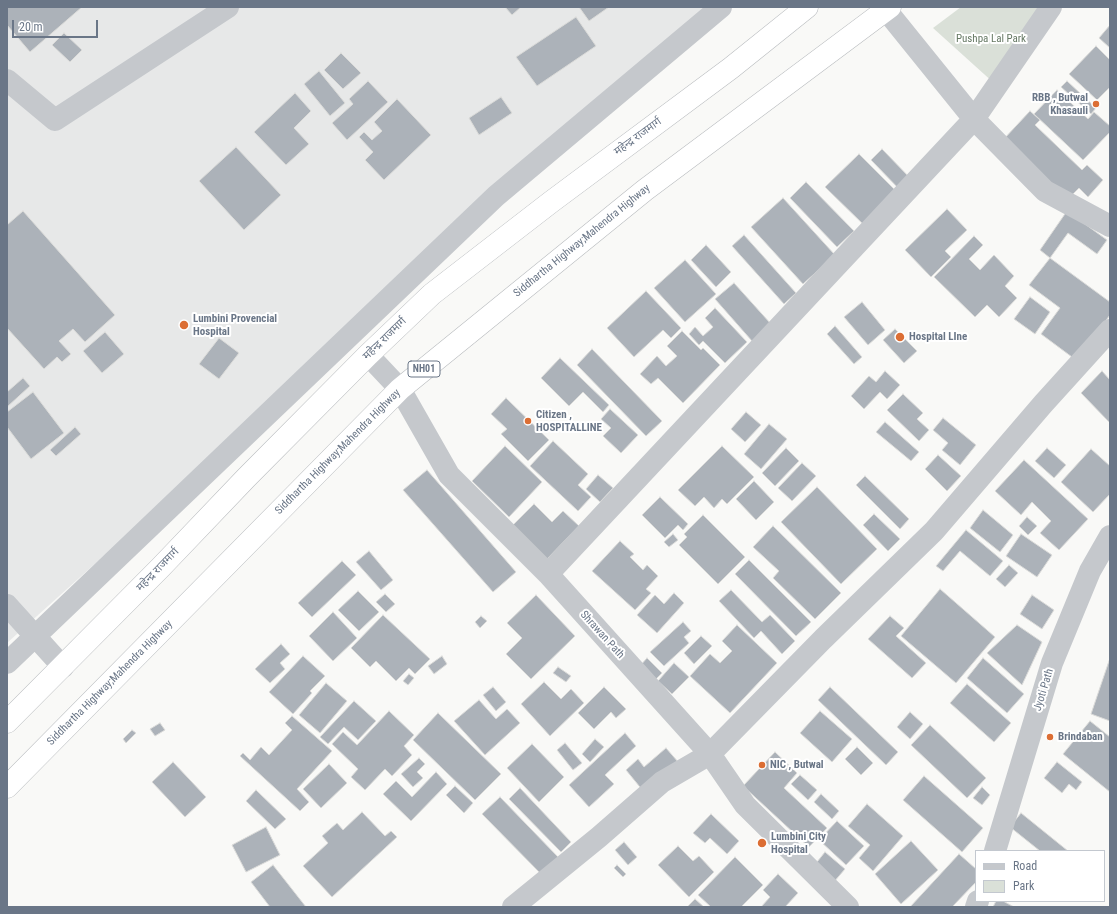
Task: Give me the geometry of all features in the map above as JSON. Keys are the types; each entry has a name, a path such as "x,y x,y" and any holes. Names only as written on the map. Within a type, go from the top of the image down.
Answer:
{"highway":[{"name":"महेन्द्र राजमार्ग","path":"7,722 63,667 246,478 368,355 432,294 551,202 731,68 808,7"},
{"name":"Siddhartha Highway;Mahendra Highway","path":"7,787 400,389 645,190 888,8"}],"street":[{"path":"7,80 55,120 228,7"},
{"path":"7,664 496,196 721,7"},
{"path":"548,574 974,119 1051,7"},
{"path":"888,8 974,119 1046,191 1110,226"},
{"path":"513,907 599,837 662,782 710,754 823,639 934,531 1042,404 1110,330"},
{"name":"Shrawan Path","path":"368,355 400,389 449,475 548,574 710,754 745,806 848,907"},
{"name":"Jyoti Path","path":"995,850 1052,664 1090,571 1110,536"},
{"path":"7,605 63,667"}],"shaded area":[{"name":"Lumbini Provencial Hospital","path":"7,7 713,7 7,643"}],"green space":[{"name":"Pushpa Lal Park","path":"961,7 1055,7 995,84 933,28"}],"building":[{"path":"7,7 82,7 30,52 7,25"},
{"path":"505,7 521,7 512,15"},
{"path":"579,7 609,7 589,21"},
{"path":"576,17 596,46 537,86 516,57"},
{"path":"1110,25 1110,48 1099,38"},
{"path":"64,33 82,50 70,62 52,45"},
{"path":"1096,46 1110,60 1110,89 1109,88 1097,100 1069,74"},
{"path":"341,53 361,73 343,89 324,70"},
{"path":"319,71 345,103 330,116 304,84"},
{"path":"368,81 388,102 347,140 332,123 353,104 349,99"},
{"path":"1067,81 1096,108 1091,114 1061,87"},
{"path":"1057,90 1088,119 1094,112 1110,126 1110,132 1083,160 1034,114"},
{"path":"295,93 311,111 294,128 309,144 286,165 254,132"},
{"path":"501,97 512,113 479,135 469,118"},
{"path":"397,99 431,135 384,180 365,160 373,152 359,137 364,132 372,140 382,131 374,122"},
{"path":"1030,111 1040,120 1035,125 1082,170 1087,165 1103,180 1088,197 1079,188 1070,197 1055,191 1002,141"},
{"path":"236,147 281,195 244,230 199,181"},
{"path":"882,149 913,181 902,192 871,160"},
{"path":"859,154 901,196 868,229 825,187"},
{"path":"806,182 854,231 837,247 790,198"},
{"path":"783,198 835,255 803,284 751,227"},
{"path":"947,209 967,230 945,251 951,257 931,277 905,250"},
{"path":"23,211 115,315 85,342 73,329 59,341 71,354 62,362 57,357 44,369 7,328 7,225"},
{"path":"1067,211 1107,240 1097,254 1068,233 1050,258 1040,250"},
{"path":"744,235 796,293 784,304 732,246"},
{"path":"974,236 983,245 969,259 980,270 994,255 1014,276 1005,286 1017,298 999,317 987,305 975,317 934,277"},
{"path":"706,245 731,272 716,287 691,260"},
{"path":"1050,258 1110,302 1110,315 1076,360 1041,334 1060,308 1029,285"},
{"path":"685,260 716,294 685,322 654,288"},
{"path":"734,283 771,324 752,341 715,299"},
{"path":"646,291 681,328 671,338 663,330 634,357 607,328"},
{"path":"1030,297 1050,312 1035,334 1014,319"},
{"path":"862,302 885,330 868,345 844,317"},
{"path":"715,308 747,342 725,363 703,341 699,345 689,334 695,327 703,336 713,327 705,318"},
{"path":"835,326 862,357 854,364 827,334"},
{"path":"895,329 917,351 904,363 883,340"},
{"path":"682,331 701,350 703,348 720,365 683,403 658,378 651,384 640,374 657,356 666,366 677,356 667,346"},
{"path":"105,332 124,354 102,373 83,351"},
{"path":"219,338 239,353 219,379 199,364"},
{"path":"592,349 662,421 646,436 577,365"},
{"path":"560,358 609,405 603,412 583,392 569,406 541,378"},
{"path":"885,371 900,385 887,399 880,392 864,409 851,396 869,376 876,382"},
{"path":"1102,371 1110,380 1110,423 1081,393"},
{"path":"23,378 30,386 7,407 7,392"},
{"path":"33,392 64,433 31,459 7,427 7,412"},
{"path":"903,394 923,413 917,419 929,430 919,441 887,410"},
{"path":"506,398 549,440 528,461 501,434 507,429 491,414"},
{"path":"610,409 638,435 621,453 603,436 611,428 601,419"},
{"path":"746,412 761,425 745,442 731,429"},
{"path":"943,418 976,445 960,465 942,450 948,443 933,430"},
{"path":"885,422 919,452 911,461 876,432"},
{"path":"769,424 787,439 761,469 744,454"},
{"path":"75,427 81,434 56,456 50,450"},
{"path":"553,441 588,474 578,485 591,497 578,511 530,466"},
{"path":"505,446 542,482 509,517 472,481"},
{"path":"722,446 754,477 727,504 722,499 714,508 704,497 695,506 678,490"},
{"path":"786,448 799,461 775,486 762,473"},
{"path":"1047,448 1066,465 1054,478 1035,461"},
{"path":"1091,449 1110,466 1110,494 1093,512 1061,482"},
{"path":"938,455 961,476 947,491 925,469"},
{"path":"1024,460 1088,519 1059,550 1040,533 1051,521 1032,502 1021,515 995,491"},
{"path":"802,463 816,476 792,501 778,488"},
{"path":"427,470 516,572 493,592 403,490"},
{"path":"598,475 613,488 600,502 586,489"},
{"path":"865,476 909,519 900,529 856,485"},
{"path":"754,481 774,502 756,520 736,499"},
{"path":"817,487 877,549 841,584 781,522"},
{"path":"660,497 688,524 683,530 678,525 665,538 642,515"},
{"path":"534,504 552,522 563,511 579,526 547,559 512,526"},
{"path":"983,510 1013,535 1000,552 970,528"},
{"path":"874,514 900,539 888,551 863,525"},
{"path":"703,515 745,557 718,584 679,545 687,537 684,534"},
{"path":"1027,517 1037,526 1028,535 1019,526"},
{"path":"773,526 841,593 815,619 773,578 779,571 753,547"},
{"path":"966,530 1003,561 990,576 960,551 943,571 936,566"},
{"path":"673,534 678,540 669,547 664,542"},
{"path":"1021,534 1052,555 1037,577 1006,556"},
{"path":"620,541 634,554 630,557 643,570 647,565 658,576 646,589 651,593 635,610 592,571"},
{"path":"369,551 393,580 381,590 356,562"},
{"path":"749,560 811,622 796,636 735,574"},
{"path":"342,561 356,575 312,617 298,603"},
{"path":"1009,565 1018,573 1005,587 996,579"},
{"path":"940,589 995,637 956,683 901,636"},
{"path":"731,590 762,622 770,615 795,641 782,654 761,631 754,638 719,601"},
{"path":"358,591 379,612 359,631 338,610"},
{"path":"674,593 684,603 657,633 637,615 655,595 664,604"},
{"path":"385,594 395,604 386,612 376,602"},
{"path":"536,595 575,636 531,679 506,654 522,638 507,623"},
{"path":"1032,595 1054,610 1042,629 1020,614"},
{"path":"333,612 357,638 333,661 309,636"},
{"path":"383,615 430,659 415,674 409,668 396,681 376,661 370,667 351,648"},
{"path":"481,616 487,621 480,628 475,622"},
{"path":"890,616 904,628 896,636 926,663 912,678 868,639"},
{"path":"683,622 691,631 684,637 689,643 664,666 650,652"},
{"path":"737,625 777,663 730,713 690,676 710,654 720,663 732,651 722,641"},
{"path":"1017,625 1042,642 1022,685 987,653"},
{"path":"701,636 712,646 694,664 684,653"},
{"path":"281,644 290,654 280,663 285,669 270,683 255,669"},
{"path":"303,656 325,676 310,691 312,693 293,714 269,692"},
{"path":"442,656 447,664 434,674 428,666"},
{"path":"647,658 662,673 654,681 639,667"},
{"path":"983,658 1024,694 1007,713 967,678"},
{"path":"1110,658 1110,721 1091,714"},
{"path":"674,663 689,677 672,694 658,681"},
{"path":"558,667 571,676 566,682 553,673"},
{"path":"409,674 414,678 408,685 403,681"},
{"path":"544,682 561,699 571,689 584,703 550,736 521,704"},
{"path":"326,683 347,701 320,733 299,715"},
{"path":"967,684 1011,723 994,742 950,703"},
{"path":"493,687 506,702 496,711 483,695"},
{"path":"604,687 626,709 616,718 611,712 594,729 578,713"},
{"path":"830,687 898,752 886,765 818,700"},
{"path":"479,700 496,719 507,709 520,723 485,755 454,721"},
{"path":"354,701 376,721 358,740 344,727 328,744 320,737"},
{"path":"389,711 414,735 404,746 412,755 392,776 385,769 365,790 351,777 358,769 332,744 343,732 357,745"},
{"path":"820,711 852,739 832,762 800,733"},
{"path":"910,712 923,724 910,739 897,727"},
{"path":"438,713 501,774 475,800 413,740"},
{"path":"292,716 332,751 297,789 309,802 300,811 240,756 243,753 250,760 261,747 269,755 292,730 285,723"},
{"path":"1090,721 1110,737 1110,792 1063,754"},
{"path":"160,723 165,730 155,736 150,729"},
{"path":"930,725 986,778 967,798 911,745"},
{"path":"132,730 136,733 126,743 123,739"},
{"path":"625,733 636,746 605,775 614,784 589,807 569,785"},
{"path":"595,739 604,747 590,762 582,754"},
{"path":"565,743 582,763 573,770 557,750"},
{"path":"532,744 564,777 539,802 507,768"},
{"path":"857,747 873,763 861,775 845,759"},
{"path":"666,748 679,763 644,792 626,770 638,759 644,767"},
{"path":"775,752 797,773 784,788 827,828 809,847 743,786"},
{"path":"419,758 425,764 417,772 423,778 413,787 401,774"},
{"path":"173,762 206,797 185,817 152,782"},
{"path":"1057,762 1082,782 1076,790 1069,784 1062,793 1044,778"},
{"path":"329,764 347,783 321,808 303,789"},
{"path":"436,772 447,784 411,821 383,794 396,781 412,797"},
{"path":"800,775 817,790 808,800 791,784"},
{"path":"924,776 983,828 962,852 903,800"},
{"path":"455,786 473,803 464,813 446,795"},
{"path":"982,787 990,795 982,805 973,798"},
{"path":"520,788 571,842 561,852 509,799"},
{"path":"256,790 286,819 275,829 246,801"},
{"path":"821,794 839,811 832,819 814,802"},
{"path":"500,797 559,858 542,875 482,814"},
{"path":"867,804 903,836 873,871 859,858 870,845 848,826"},
{"path":"362,812 385,836 391,831 397,837 332,897 303,866 328,843 322,836 337,823 343,830"},
{"path":"1021,813 1067,850 1039,850 1010,827"},
{"path":"711,814 739,841 727,854 710,838 705,843 693,833"},
{"path":"837,821 864,846 846,865 819,840"},
{"path":"266,827 280,855 246,872 232,845"},
{"path":"911,841 938,870 901,904 875,874"},
{"path":"624,842 637,857 628,865 615,850"},
{"path":"678,846 693,861 699,856 714,872 689,897 658,865"},
{"path":"825,852 845,869 833,883 813,867"},
{"path":"959,854 975,868 975,883 952,907 910,907"},
{"path":"735,857 763,885 741,907 711,907 698,895"},
{"path":"273,865 306,907 270,907 251,882"},
{"path":"617,865 626,874 623,877 614,868"},
{"path":"778,874 798,893 785,907 761,907 770,897 763,890"},
{"path":"695,899 704,907 687,907"},
{"path":"996,902 1005,902 1014,907 993,907"}],"place":[{"name":"RBB , Butwal Khasauli","path":"1096,104"},
{"name":"Lumbini Provencial Hospital","path":"184,325"},
{"name":"Hospital LIne","path":"900,337"},
{"name":"Citizen , HOSPITALLINE","path":"528,421"},
{"name":"Brindaban","path":"1050,737"},
{"name":"NIC , Butwal","path":"762,765"},
{"name":"Lumbini City Hospital","path":"762,843"}]}
